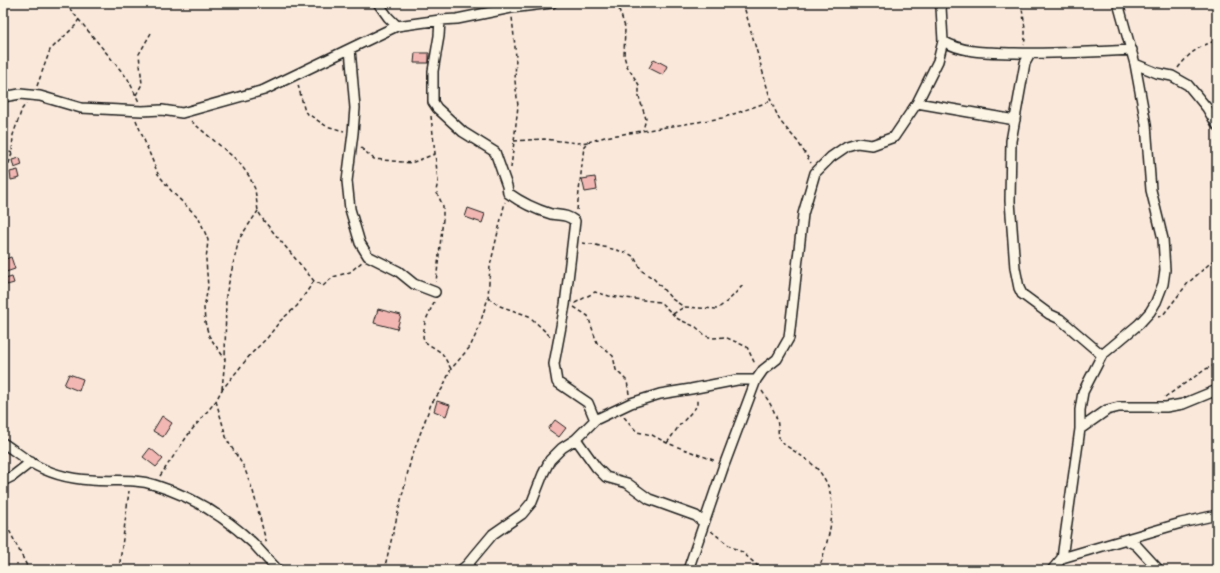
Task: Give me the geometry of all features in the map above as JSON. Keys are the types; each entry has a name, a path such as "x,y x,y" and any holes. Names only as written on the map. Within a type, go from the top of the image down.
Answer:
{"street":[{"path":"378,3 388,17 397,26"},
{"path":"3,97 20,94 40,96 81,108 142,111 162,110 182,113 264,90 397,26 552,3"},
{"path":"688,570 723,468 756,380 763,370 777,359 790,338 803,214 815,173 831,157 847,146 857,144 872,145 894,136 917,104 938,61 943,41 941,7 939,3"},
{"path":"1052,570 1062,558 1080,429 1080,410 1083,392 1102,355 1139,324 1150,312 1156,302 1163,284 1166,270 1163,239 1151,190 1146,124 1132,50 1118,3"},
{"path":"440,20 433,71 433,102 437,108 463,132 495,152 507,189 527,206 552,214 569,216 575,221 573,243 554,364 557,382 588,403 595,420"},
{"path":"943,41 954,47 979,52 1026,53 1132,50"},
{"path":"350,49 355,108 347,181 350,209 360,244 368,256 398,271 414,284 435,292"},
{"path":"1026,53 1011,140 1010,201 1015,268 1019,288 1022,294 1049,314 1060,319 1102,355"},
{"path":"1135,64 1157,73 1172,76 1188,85 1207,108 1217,125"},
{"path":"917,104 1015,120"},
{"path":"461,570 493,534 522,514 532,502 550,460 562,448 576,439 595,420 618,409 660,394 737,380 756,380"},
{"path":"1080,429 1107,410 1119,407 1166,407 1183,404 1217,390"},
{"path":"576,439 596,467 606,477 627,483 649,499 696,516 703,524"},
{"path":"3,443 31,462 49,471 78,479 102,481 130,480 154,484 205,507 229,523 252,543 278,570"},
{"path":"3,481 13,476 31,462"},
{"path":"1062,558 1181,523 1217,515"},
{"path":"1126,540 1136,545 1159,570"}],"path":[{"path":"65,3 128,79 142,111"},
{"path":"617,3 625,27 624,56 627,66 639,85 639,97 646,119 642,131"},
{"path":"743,3 771,101 780,120 811,161 815,173"},
{"path":"1021,3 1026,38 1026,53"},
{"path":"384,570 411,459 431,404 442,389 451,369 473,341 488,298 490,266 511,171 513,141 518,106 515,81 516,57 511,8"},
{"path":"3,184 12,153 13,135 22,109 33,96 50,50 75,26 79,20"},
{"path":"136,95 142,84 139,54 151,33"},
{"path":"1172,76 1188,55 1202,46 1217,40"},
{"path":"293,76 298,84 304,112 326,126 352,137 374,159 411,163 435,154"},
{"path":"513,141 544,139 576,143 588,142 605,137 722,118 771,101"},
{"path":"433,102 431,118 438,181 436,191 443,206 443,219 434,303 425,322 423,337 425,342 442,353 451,369"},
{"path":"131,110 158,174 173,193 199,218 208,240 206,260 208,287 204,308 205,322 209,336 225,359"},
{"path":"182,113 238,161 249,176 255,189 258,211 264,222 314,282 323,286 333,278 350,272 368,256"},
{"path":"575,221 584,146 588,142"},
{"path":"3,149 12,153"},
{"path":"221,391 225,359 226,295 239,239 258,211"},
{"path":"573,243 592,244 628,253 634,257 642,270 654,279 672,299 684,307 717,309 729,300 744,285"},
{"path":"1157,318 1163,315 1188,283 1217,257"},
{"path":"154,484 190,432 216,401 221,391 280,321 297,306 314,282"},
{"path":"631,404 627,381 616,370 613,356 597,344 588,316 571,305 595,292 609,296 660,302 678,319 696,327 706,336 713,338 725,337 748,347 754,363 763,370"},
{"path":"488,298 500,306 529,316 558,345"},
{"path":"673,314 684,307"},
{"path":"1162,398 1206,369 1217,364"},
{"path":"756,380 773,409 778,421 779,439 781,442 816,467 823,475 828,486 831,499 831,524 819,570"},
{"path":"667,443 678,426 697,406 698,399 691,389"},
{"path":"216,401 227,440 244,467 253,491 267,542 268,561"},
{"path":"618,409 637,432 652,435 667,443 719,462 723,468"},
{"path":"119,570 130,480"},
{"path":"3,518 28,570"},
{"path":"703,524 731,546 742,552 760,568 767,570"}],"building":[{"path":"415,53 429,53 429,63 414,63"},
{"path":"654,59 667,66 663,75 649,68"},
{"path":"20,158 22,165 14,168 12,160"},
{"path":"18,170 20,178 11,180 10,172"},
{"path":"595,177 597,190 585,192 582,179"},
{"path":"468,208 485,214 482,223 465,217"},
{"path":"11,257 15,269 3,273 3,260"},
{"path":"12,277 14,283 7,285 5,279"},
{"path":"378,309 401,315 397,329 374,323"},
{"path":"69,374 83,379 79,391 64,385"},
{"path":"437,401 450,405 446,416 434,411"},
{"path":"162,416 172,423 163,437 153,431"},
{"path":"555,420 566,428 559,437 548,429"},
{"path":"150,448 163,459 156,467 143,457"}]}
